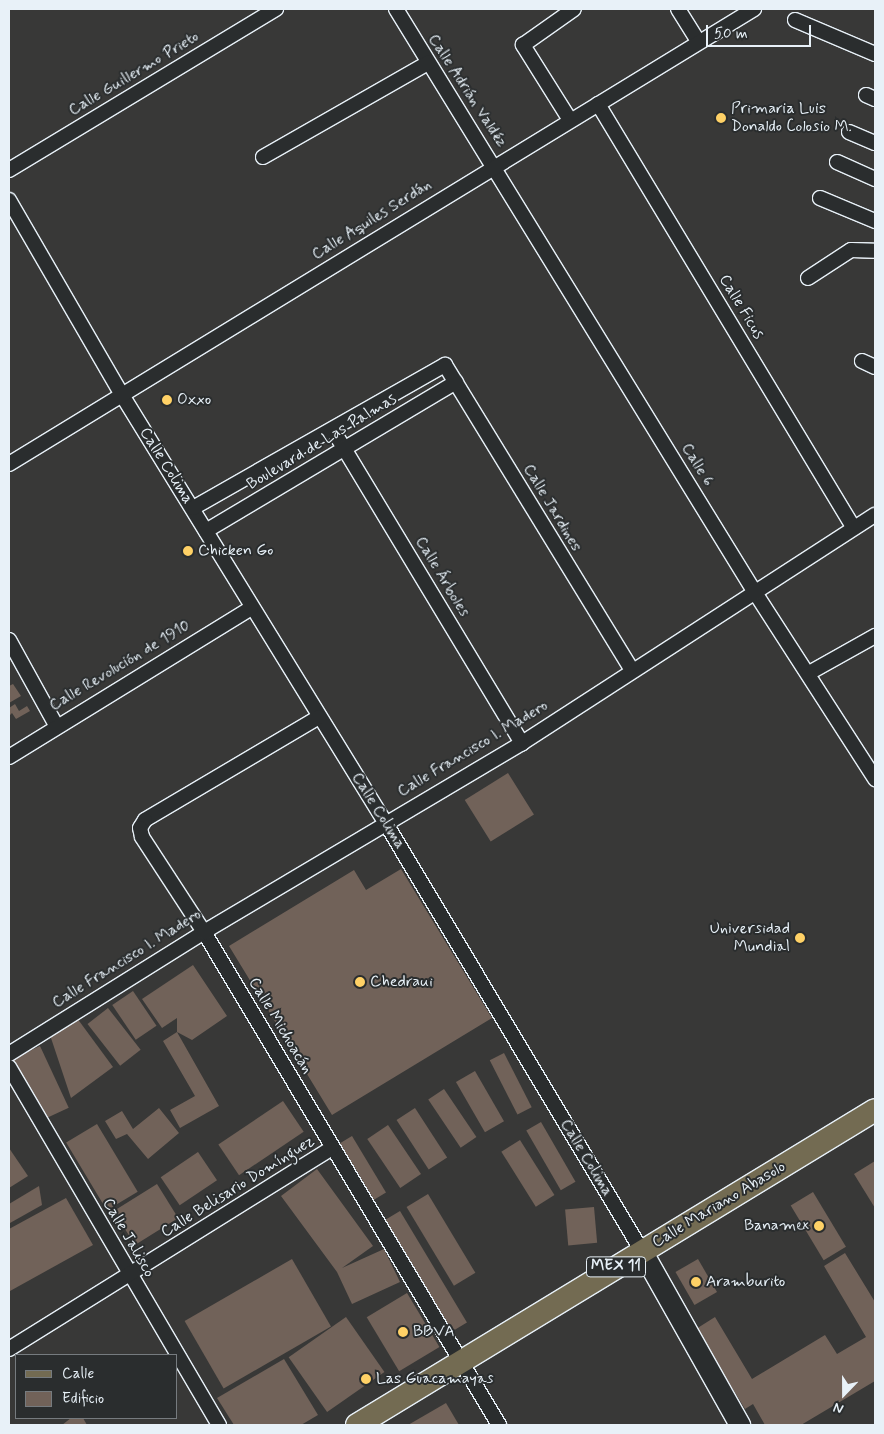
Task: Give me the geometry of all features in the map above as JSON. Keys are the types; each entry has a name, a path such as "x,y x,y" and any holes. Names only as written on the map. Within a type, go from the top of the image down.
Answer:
{"main road":[{"name":"Calle Mariano Abasolo","path":"357,1425 875,1110"}],"street":[{"name":"Calle Guillermo Prieto","path":"9,170 276,9"},
{"name":"Calle Adrián Valdéz","path":"396,9 428,63 494,165"},
{"path":"570,120 523,45 574,9"},
{"path":"678,9 698,42"},
{"name":"Calle Aquiles Serdán","path":"9,463 494,165 754,9"},
{"path":"794,20 875,54"},
{"path":"263,157 428,63"},
{"name":"Calle Ficus","path":"598,104 854,528"},
{"path":"849,132 875,143"},
{"path":"837,162 875,178"},
{"name":"Calle 6","path":"494,165 754,591 871,761 875,779"},
{"path":"820,198 875,222"},
{"name":"Calle Colima","path":"9,200 122,394 193,508 250,608 386,822 642,1251 740,1425"},
{"path":"808,278 851,250 875,251"},
{"name":"Calle Jardines","path":"445,365 631,669"},
{"name":"Boulevard de Las Palmas","path":"193,508 445,365"},
{"name":"Boulevard de Las Palmas","path":"206,531 345,451 456,382"},
{"name":"Calle Árboles","path":"333,430 522,742"},
{"name":"Calle Francisco I. Madero","path":"9,1054 204,932 522,742 631,669 875,515"},
{"name":"Calle Revolución de 1910","path":"9,757 56,725 250,608"},
{"path":"809,673 875,636"},
{"path":"9,640 56,725"},
{"name":"Calle Michoacán","path":"320,717 145,820 140,828 142,837 204,932 499,1425"},
{"name":"Calle Jalisco","path":"9,1067 176,1354"},
{"name":"Calle Belisario Domínguez","path":"9,1349 332,1148"},
{"name":"Calle Jalisco","path":"178,1357 219,1425"}],"building":[{"path":"13,684 21,696 9,703 9,686"},
{"path":"15,704 19,711 27,706 30,711 16,719 12,713 9,716 9,708"},
{"path":"508,773 534,815 491,842 465,800"},
{"name":"Chedraui","path":"401,869 492,1018 332,1115 229,946 354,870 366,890"},
{"path":"193,965 227,1016 192,1040 177,1032 177,1018 162,1028 142,999"},
{"path":"133,991 156,1026 136,1040 112,1005"},
{"path":"108,1008 141,1050 120,1066 88,1024"},
{"path":"74,1014 113,1067 71,1098 49,1032"},
{"path":"177,1032 219,1106 180,1128 170,1110 195,1096 163,1041"},
{"path":"40,1046 69,1108 41,1121 12,1059"},
{"path":"504,1053 532,1107 517,1115 490,1060"},
{"path":"475,1071 504,1121 485,1132 456,1082"},
{"path":"444,1089 476,1137 461,1148 428,1100"},
{"path":"283,1101 304,1132 239,1175 218,1145"},
{"path":"159,1108 179,1133 148,1159 127,1134 116,1139 105,1121 122,1111 133,1129"},
{"path":"415,1108 447,1157 429,1169 397,1120"},
{"path":"541,1122 576,1182 561,1190 526,1130"},
{"path":"97,1124 138,1192 107,1210 66,1143"},
{"path":"388,1125 421,1174 400,1188 367,1139"},
{"path":"352,1136 386,1193 374,1200 340,1143"},
{"path":"520,1140 554,1195 536,1207 501,1152"},
{"path":"9,1148 28,1176 9,1188"},
{"path":"198,1152 217,1180 180,1205 161,1177"},
{"path":"875,1161 875,1208 854,1174"},
{"path":"317,1169 373,1246 342,1268 384,1249 400,1282 352,1304 337,1272 281,1196"},
{"path":"157,1184 178,1218 135,1245 114,1211"},
{"path":"39,1186 42,1205 10,1223 9,1204"},
{"name":"Banamex","path":"813,1192 846,1247 824,1260 791,1205"},
{"path":"428,1194 475,1273 454,1286 407,1207"},
{"path":"66,1198 93,1245 10,1291 9,1229"},
{"path":"594,1207 597,1243 568,1245 565,1210"},
{"path":"400,1211 467,1322 451,1332 384,1221"},
{"path":"845,1253 875,1302 875,1381 801,1425 765,1425 753,1404 745,1409 696,1329 715,1317 752,1379 825,1335 837,1354 866,1337 824,1266"},
{"path":"292,1259 331,1327 224,1389 185,1321"},
{"name":"Aramburito","path":"698,1259 717,1292 694,1305 675,1272"},
{"name":"BBVA","path":"407,1293 439,1347 399,1371 367,1317"},
{"path":"346,1317 384,1372 327,1412 289,1357"},
{"path":"284,1359 318,1415 301,1425 234,1425 217,1398"},
{"path":"446,1403 459,1425 408,1425"},
{"path":"70,1419 84,1419 87,1425 62,1425"}],"place":[{"name":"Primaria Luis Donaldo Colosio M.","path":"721,118"},
{"name":"Oxxo","path":"167,400"},
{"name":"Chicken Go","path":"188,551"},
{"name":"Universidad Mundial","path":"800,938"},
{"name":"Chedraui","path":"360,982"},
{"name":"Banamex","path":"819,1226"},
{"name":"Aramburito","path":"696,1282"},
{"name":"BBVA","path":"403,1332"},
{"name":"Las Guacamayas","path":"366,1379"}]}
